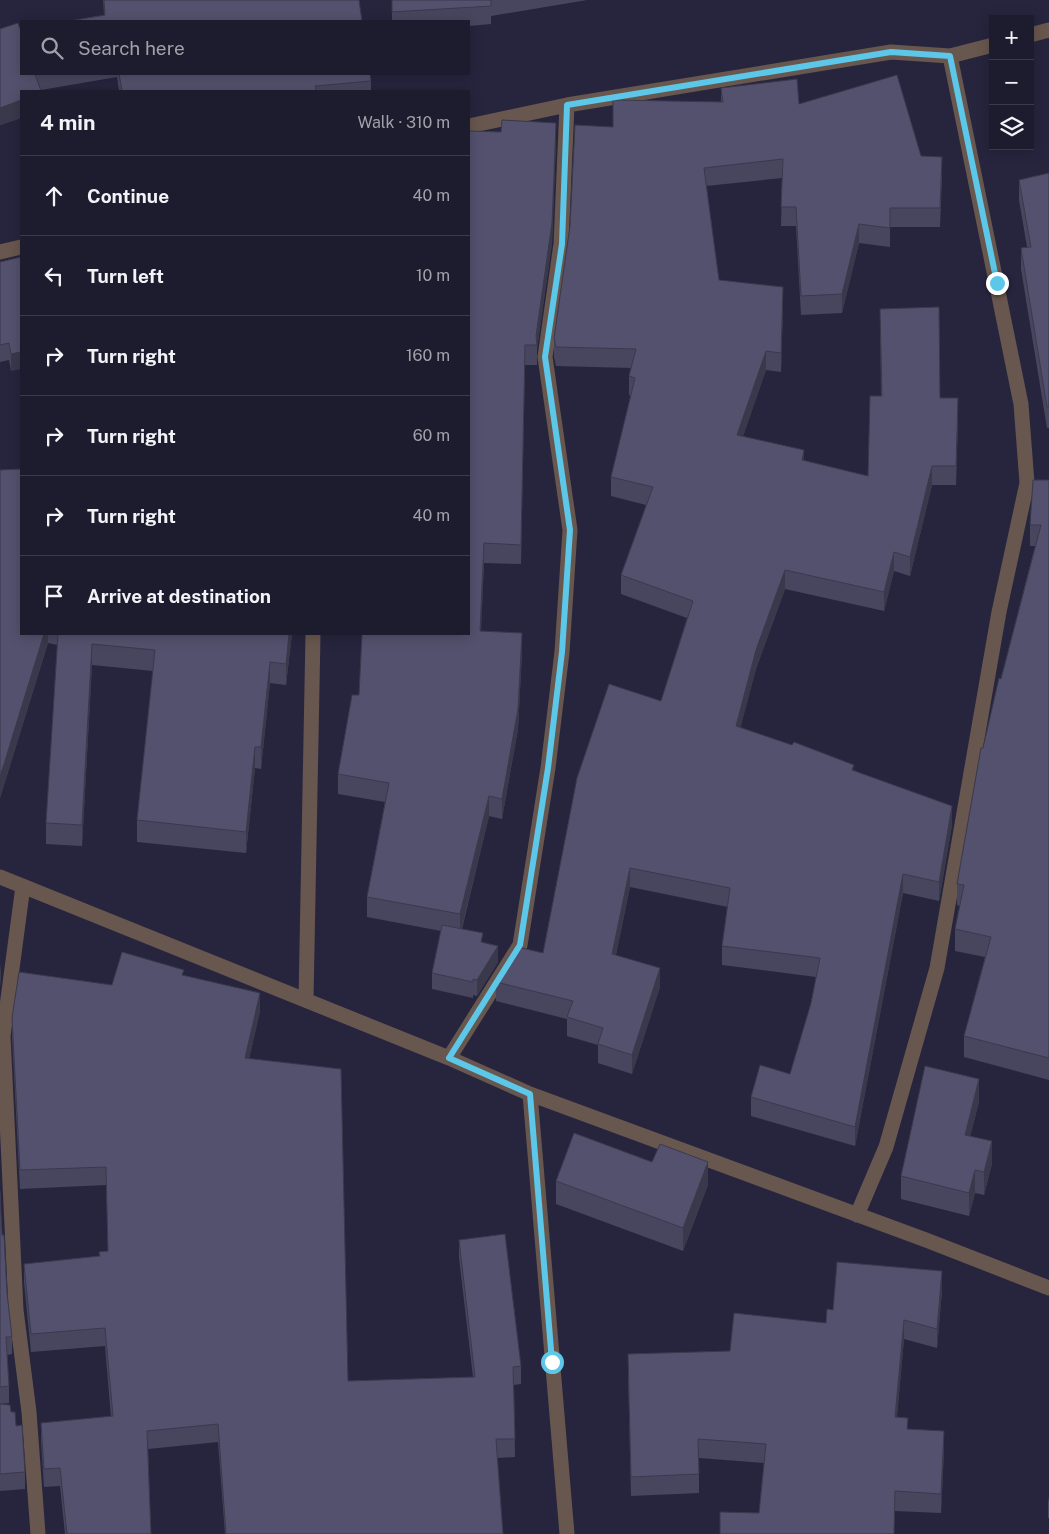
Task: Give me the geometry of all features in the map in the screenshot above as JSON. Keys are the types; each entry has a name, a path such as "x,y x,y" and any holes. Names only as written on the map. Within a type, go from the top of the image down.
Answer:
{"street":[{"path":"1034,34 1049,30"},
{"path":"470,126 567,105 891,52 950,56 989,46"},
{"path":"858,1215 886,1147 937,968 999,612 1034,483 1021,404 950,56"},
{"path":"449,1058 520,945 548,768 562,652 570,530 545,357 562,244 567,105"},
{"path":"0,252 20,247"},
{"path":"306,1000 313,635"},
{"path":"0,877 449,1058 530,1094 858,1215 1049,1288"},
{"path":"23,886 3,1036 16,1310 29,1412 38,1534"},
{"path":"530,1094 567,1534"},
{"path":"10,1413 29,1412"}],"building":[{"path":"104,0 359,0 362,20 75,20 105,15"},
{"path":"392,0 491,0 491,6 392,12"},
{"path":"18,23 20,29 20,75 35,75 41,90 20,90 20,100 0,108 0,29"},
{"path":"119,75 370,75 371,81 315,86 316,90 122,90"},
{"path":"897,75 921,156 942,157 940,208 890,208 890,228 859,224 842,294 801,296 796,207 781,207 783,159 704,168 719,280 783,287 781,353 766,351 737,435 804,450 802,460 868,476 870,396 882,396 880,309 939,307 940,398 958,398 956,466 932,466 910,557 894,552 884,592 785,570 756,650 736,726 792,745 794,742 854,765 852,770 952,806 939,882 903,874 855,1127 751,1097 760,1065 790,1074 811,1003 820,958 722,946 730,888 630,868 612,954 660,968 632,1055 598,1044 603,1028 567,1017 573,1001 496,982 518,947 543,953 577,778 609,684 661,701 693,601 621,575 653,487 611,477 635,378 629,376 636,349 556,347 554,338 570,226 575,125 613,127 613,100 723,102 721,88 797,79 799,104"},
{"path":"502,120 556,123 552,223 536,336 537,345 525,345 521,545 484,543 480,631 522,633 518,709 502,799 489,796 460,914 367,897 389,783 338,774 352,695 359,695 362,635 470,635 470,131 501,132"},
{"path":"1049,173 1049,407 1047,407 1021,248 1031,247 1019,180"},
{"path":"20,257 20,352 11,354 9,343 0,345 0,262"},
{"path":"20,469 20,635 44,635 0,777 0,470"},
{"path":"1033,480 1049,480 1049,1058 964,1036 991,937 955,929 964,885 957,884 981,748 983,748 999,678 1001,679 1041,525 1030,525"},
{"path":"58,635 289,635 286,664 270,662 261,747 255,747 246,832 137,820 155,650 92,644 82,825 46,823"},
{"path":"442,925 483,933 481,942 498,946 477,980 473,979 473,982 432,973"},
{"path":"122,952 184,970 182,975 260,993 245,1058 341,1069 348,1381 475,1377 459,1240 505,1234 521,1366 513,1367 515,1439 496,1439 503,1534 226,1534 218,1424 147,1431 151,1534 67,1534 60,1468 44,1469 41,1423 113,1416 105,1328 31,1334 24,1264 100,1256 99,1252 108,1251 106,1167 20,1170 12,1018 19,972 112,985"},
{"path":"925,1066 979,1079 965,1135 992,1141 984,1172 975,1170 969,1193 901,1176"},
{"path":"574,1133 652,1162 660,1144 708,1162 683,1228 556,1181"},
{"path":"0,1191 2,1235 4,1235 7,1293 12,1337 6,1337 9,1386 0,1387"},
{"path":"837,1262 942,1271 937,1329 904,1320 895,1417 908,1418 907,1429 944,1431 941,1494 895,1491 894,1534 720,1534 720,1512 759,1513 766,1444 698,1439 699,1474 631,1477 628,1354 730,1351 734,1313 826,1323 827,1309 833,1310"},
{"path":"0,1404 10,1405 11,1412 15,1412 16,1426 22,1425 25,1472 0,1474"}],"route":[{"path":"552,1362 530,1094 449,1058 520,945 548,768 562,652 570,530 545,357 562,244 567,105 754,76 891,52 950,56 997,283"}]}
